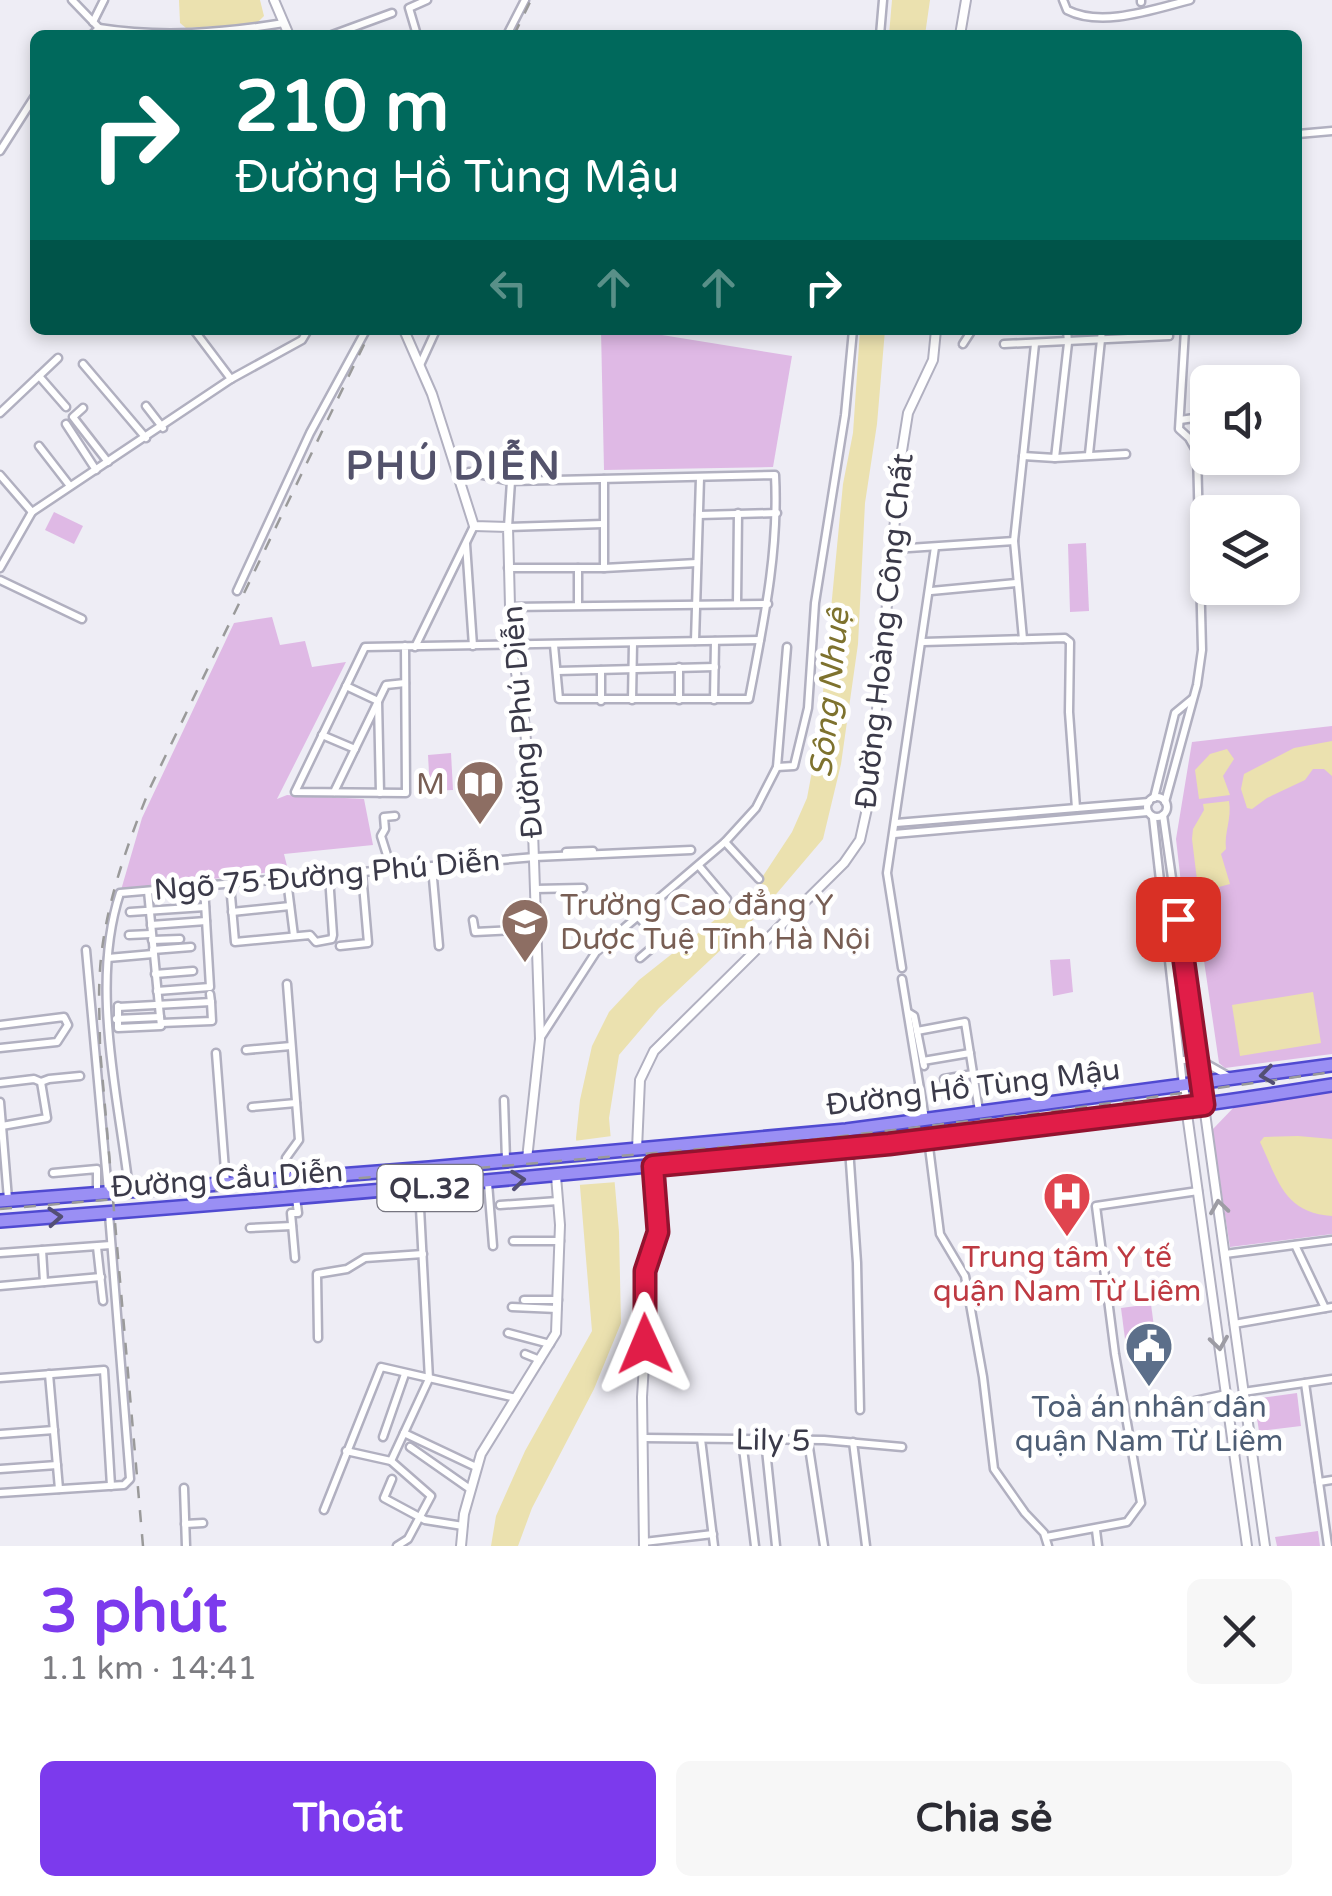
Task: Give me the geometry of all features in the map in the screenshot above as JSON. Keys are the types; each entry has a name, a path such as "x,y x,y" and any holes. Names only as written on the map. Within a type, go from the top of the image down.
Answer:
{"highway":[{"name":"Đường Hồ Tùng Mậu","path":"575,1155 925,1120 1332,1065"},
{"name":"Đường Hồ Tùng Mậu","path":"578,1174 928,1140 1332,1085"},
{"path":"981,1113 985,1132"},
{"path":"925,1120 928,1140"},
{"path":"818,1132 820,1151"},
{"name":"Đường Cầu Diễn","path":"4,1200 575,1155"},
{"name":"Đường Cầu Diễn","path":"0,1221 578,1174"},
{"path":"282,1200 284,1178"},
{"path":"173,1187 174,1208"},
{"path":"113,1192 115,1212"}],"street":[{"path":"72,0 96,25 135,30"},
{"path":"94,30 104,0"},
{"path":"274,0 287,30"},
{"path":"416,30 409,8 427,0"},
{"path":"509,30 524,0"},
{"path":"880,30 883,0"},
{"path":"961,30 966,0"},
{"path":"1063,0 1066,10 1079,17 1102,18 1190,0"},
{"path":"346,30 392,13"},
{"path":"241,30 284,23"},
{"path":"0,151 30,104"},
{"path":"1302,134 1332,131"},
{"path":"198,335 231,379"},
{"path":"0,568 32,512 231,379 305,335"},
{"path":"237,592 310,433 363,335"},
{"path":"406,335 432,394 474,526 415,647"},
{"path":"419,366 434,335"},
{"path":"776,767 794,766 808,708 815,602 846,414 853,335"},
{"name":"Đường Hoàng Công Chất","path":"637,1149 640,1080 654,1051 844,863 860,840 868,804 901,457 908,413 933,360 936,335"},
{"path":"964,344 969,335"},
{"path":"1055,458 1067,335"},
{"path":"1090,454 1102,335"},
{"path":"1004,344 1068,344 1128,335"},
{"path":"1150,335 1168,336"},
{"path":"1186,335 1180,420 1181,433 1190,438 1197,452 1202,650 1164,814 1265,1546"},
{"path":"1023,639 1014,540 1036,344"},
{"path":"0,413 58,358"},
{"path":"83,364 146,438"},
{"path":"40,376 66,408"},
{"path":"146,406 162,428"},
{"path":"84,408 73,417 108,462"},
{"path":"1180,420 1190,419"},
{"path":"66,424 96,470"},
{"path":"39,446 70,486"},
{"path":"1022,456 1126,454"},
{"path":"469,472 511,482 775,475 777,513 768,604 749,699 558,699 554,645"},
{"path":"0,475 32,512"},
{"path":"696,642 700,478"},
{"path":"604,479 604,568"},
{"path":"508,528 511,482"},
{"path":"738,513 738,604"},
{"path":"699,515 777,513"},
{"path":"474,526 603,524"},
{"name":"Đường Phú Diễn","path":"508,528 511,646 523,710 534,855 540,1039 527,1158"},
{"path":"894,549 1014,540"},
{"path":"466,543 472,647"},
{"path":"902,968 888,873 935,547"},
{"path":"508,568 697,563"},
{"path":"578,568 578,605"},
{"path":"0,580 82,619"},
{"path":"931,592 1016,583"},
{"path":"510,607 768,604"},
{"path":"923,642 1065,638 1070,642 1069,712 1076,808"},
{"path":"405,646 406,793 294,792 365,647 405,646 472,647 760,640"},
{"path":"714,700 715,641"},
{"path":"632,700 633,643"},
{"path":"540,1039 596,952 699,866 756,808 776,767 787,647"},
{"path":"678,667 679,700"},
{"path":"557,671 714,667"},
{"path":"601,670 601,700"},
{"path":"334,792 386,685 405,683"},
{"path":"346,686 378,701"},
{"path":"1193,699 1184,702 1175,713 1150,815 1247,1546"},
{"path":"378,701 380,792"},
{"path":"322,734 355,749"},
{"path":"896,822 1151,800 1165,802"},
{"path":"894,834 1164,814"},
{"path":"392,870 381,836 384,818 394,816"},
{"path":"966,817 968,828"},
{"path":"725,842 759,879"},
{"path":"534,855 692,850"},
{"path":"534,855 593,851"},
{"name":"Ngõ 75 Đường Phú Diễn","path":"108,958 110,925 120,893 534,855"},
{"path":"699,866 727,899"},
{"path":"432,867 439,946"},
{"path":"340,946 368,943 362,873"},
{"path":"230,884 235,942 310,935 316,942 332,940 329,876"},
{"path":"287,880 294,936"},
{"path":"108,1019 212,1020 204,886"},
{"path":"534,889 583,888"},
{"path":"148,891 160,1020"},
{"path":"130,912 206,906"},
{"path":"232,912 290,906"},
{"path":"638,918 661,940 640,958"},
{"path":"473,920 474,932 534,930"},
{"path":"150,924 206,921"},
{"path":"129,935 180,938"},
{"path":"113,1192 104,981 108,958 191,947"},
{"path":"86,950 113,1192"},
{"path":"155,974 193,971"},
{"path":"902,980 925,1120"},
{"path":"284,1178 286,1158 299,1140 287,984"},
{"path":"157,991 211,994"},
{"path":"118,1019 118,1005 159,1004 211,994"},
{"path":"908,1013 914,1016 923,1063 970,1053"},
{"path":"0,1025 64,1018 68,1025 58,1042 0,1048"},
{"path":"917,1031 965,1022 981,1113"},
{"path":"246,1050 291,1046"},
{"path":"216,1053 226,1184"},
{"path":"1183,1060 1198,1059 1234,1080"},
{"path":"944,1079 973,1074"},
{"path":"1098,1074 1100,1097"},
{"path":"0,1083 80,1076"},
{"path":"2,1126 47,1118 41,1082"},
{"path":"504,1100 506,1160"},
{"path":"0,1102 4,1200"},
{"path":"252,1108 296,1103"},
{"path":"928,1140 940,1234 965,1276 994,1469 1047,1541 1127,1522 1141,1504 1114,1354 1096,1206 1198,1191"},
{"path":"850,1148 860,1410"},
{"path":"653,1166 658,1232 645,1271 644,1544 713,1534"},
{"path":"52,1173 97,1169 113,1192"},
{"path":"461,1546 476,1467 556,1333 560,1201 556,1176"},
{"path":"488,1183 493,1246"},
{"path":"391,1461 429,1379 418,1189"},
{"path":"295,1258 291,1214 298,1213 296,1198"},
{"path":"500,1205 560,1201"},
{"path":"0,1493 124,1485 130,1479 112,1245 115,1212"},
{"path":"250,1228 292,1226"},
{"path":"1225,1254 1332,1240"},
{"path":"513,1241 560,1242"},
{"path":"0,1253 112,1245"},
{"path":"1234,1324 1328,1308 1295,1245"},
{"path":"97,1247 103,1301"},
{"path":"42,1250 44,1282"},
{"path":"318,1338 317,1274 347,1269 365,1258 423,1254"},
{"path":"0,1286 101,1277"},
{"path":"524,1300 558,1305"},
{"path":"512,1308 558,1305"},
{"path":"508,1333 550,1343"},
{"path":"528,1334 550,1343"},
{"path":"526,1353 540,1359"},
{"path":"324,1510 381,1367 516,1398"},
{"path":"0,1378 104,1370 111,1486"},
{"path":"49,1374 59,1489"},
{"path":"383,1437 405,1374"},
{"path":"1154,1410 1227,1394 1332,1380"},
{"path":"1305,1383 1322,1471 1319,1482 1328,1519 1328,1546"},
{"path":"0,1434 54,1430"},
{"path":"404,1433 476,1467"},
{"name":"Lily 5","path":"644,1438 808,1440 902,1447"},
{"path":"701,1439 714,1546"},
{"path":"742,1440 755,1546"},
{"path":"765,1440 776,1546"},
{"path":"808,1440 824,1546"},
{"path":"853,1442 866,1546"},
{"path":"410,1447 470,1488"},
{"path":"346,1451 391,1461 432,1496 408,1539 397,1546"},
{"path":"0,1470 56,1465"},
{"path":"392,1479 384,1498 421,1518 463,1526"},
{"path":"1319,1482 1332,1480"},
{"path":"184,1488 186,1546"},
{"path":"185,1524 203,1523"},
{"path":"1096,1530 1098,1546"}],"shaded area":[{"path":"601,335 662,335 792,356 773,467 604,470"},
{"path":"54,512 83,526 74,544 45,530"},
{"path":"1086,543 1089,611 1070,612 1068,544"},
{"path":"272,617 280,645 305,641 312,667 346,662 277,799 287,795 364,799 373,845 284,854 288,870 121,890 142,818 234,623"},
{"path":"1332,726 1332,1054 1225,1068 1219,1063 1197,913 1183,901 1176,839 1192,742"},
{"path":"451,753 453,790 430,791 428,755"},
{"path":"1070,959 1073,992 1053,996 1050,960"},
{"path":"1332,1089 1332,1234 1230,1247 1212,1130 1238,1103"},
{"path":"1151,1304 1155,1335 1125,1339 1121,1308"},
{"path":"1297,1393 1301,1426 1259,1431 1255,1406 1260,1398"},
{"path":"1318,1531 1320,1546 1277,1546 1275,1537"}],"water":[{"path":"179,0 260,0 264,16 256,24 186,28 180,23"},
{"path":"892,0 930,0 926,30 889,30"},
{"name":"Sông Nhuệ","path":"860,335 885,335 865,503 858,644 841,764 823,839 760,913 659,1008 619,1055 609,1118 619,1232 621,1323 594,1389 532,1508 518,1546 491,1546 496,1516 525,1451 592,1331 576,1138 592,1046 609,1012 639,980 755,888 792,832 807,798 819,734 843,484 853,433"},
{"path":"1332,741 1332,776 1324,769 1313,769 1305,780 1252,809 1247,808 1241,789 1244,774 1294,748"},
{"path":"1227,749 1234,759 1223,776 1230,795 1199,799 1195,770 1210,754"},
{"path":"1229,801 1226,849 1221,854 1230,884 1204,891 1197,880 1193,829 1204,810 1203,804"},
{"path":"1313,992 1321,1043 1240,1056 1232,1005"},
{"path":"1264,1137 1332,1139 1332,1216 1303,1209 1293,1201 1278,1181 1260,1142"}],"pier":[{"path":"612,1136 617,1182 578,1185 574,1141"}],"railway":[{"path":"516,30 531,0"},
{"path":"143,1546 100,1049 99,980 106,923 125,854 150,788 369,335"},
{"path":"0,1209 817,1139 1332,1072"}],"place":[{"name":"M","path":"480,826"},
{"name":"Trường Cao đẳng Y Dược Tuệ Tĩnh Hà Nội","path":"525,964"},
{"name":"Trung tâm Y tế quận Nam Từ Liêm","path":"1067,1238"},
{"name":"Toà án nhân dân quận Nam Từ Liêm","path":"1149,1388"}],"district":[{"name":"PHÚ DIỄN","path":"454,465"}],"route":[{"path":"645,1344 645,1271 658,1232 653,1166 889,1144 1204,1105 1178,919"}]}
